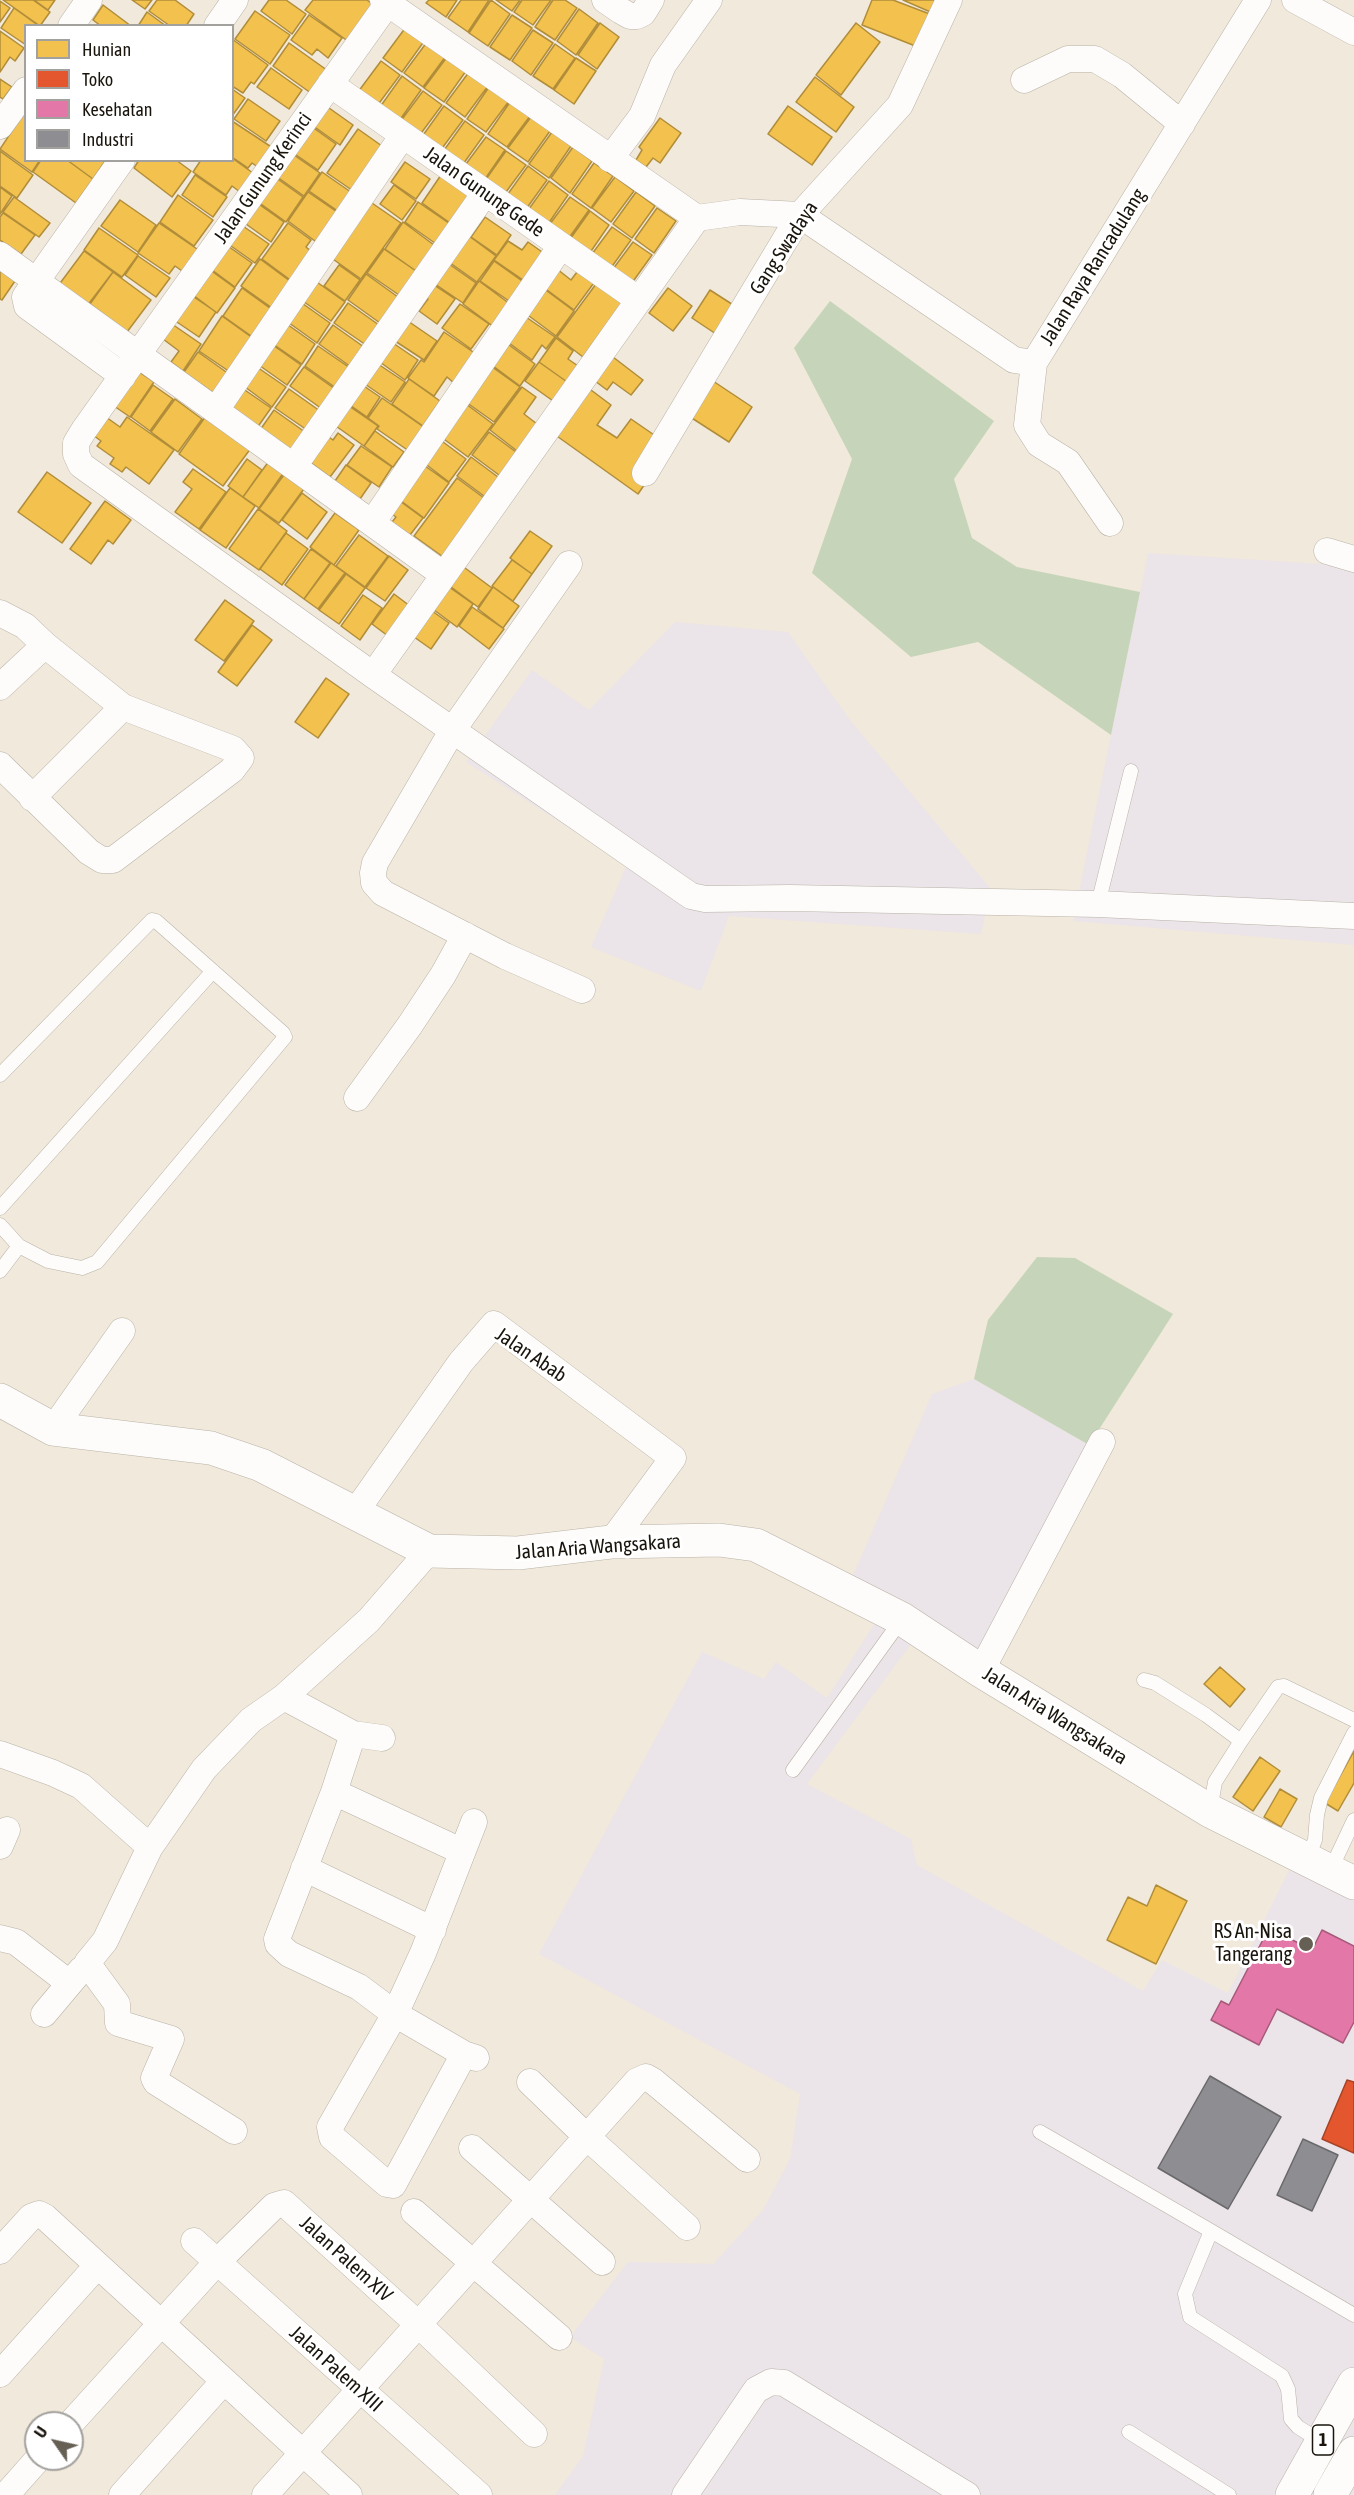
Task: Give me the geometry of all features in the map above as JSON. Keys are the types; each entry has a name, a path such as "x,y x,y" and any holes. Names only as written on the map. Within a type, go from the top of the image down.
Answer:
{"main road":[{"name":"Jalan Aria Wangsakara","path":"0,1400 53,1429 211,1448 261,1465 429,1551 518,1553 611,1542 719,1539 756,1545 902,1619 981,1671 1209,1811 1330,1871"},
{"name":"1","path":"1292,2495 1354,2384"},
{"name":"1","path":"1329,2495 1354,2453"}],"street":[{"path":"72,24 89,0"},
{"path":"605,0 621,11 637,16 643,13 651,0"},
{"path":"610,159 642,116 663,64 709,0"},
{"name":"Gang Swadaya","path":"645,473 800,215 900,105 949,0"},
{"name":"Jalan Raya Rancadulang","path":"800,215 1014,360 1034,363 1258,0"},
{"path":"1295,0 1354,32"},
{"path":"385,2 698,218 740,213 800,215"},
{"name":"Jalan Gunung Kerinci","path":"385,2 330,84 76,443 76,454 81,465 452,731 691,896 705,899 790,898 1098,904 1354,916"},
{"path":"1024,80 1068,59 1095,59 1122,75 1182,124"},
{"name":"Jalan Gunung Gede","path":"330,84 639,300"},
{"path":"0,126 24,93"},
{"path":"216,410 403,135"},
{"path":"121,162 25,297 27,306 123,375"},
{"path":"294,466 485,193"},
{"path":"373,675 698,218"},
{"path":"372,523 561,246"},
{"path":"0,255 444,575"},
{"path":"1034,363 1027,425 1039,444 1068,462 1110,523"},
{"path":"1327,551 1354,559"},
{"path":"569,564 452,731 375,863 373,873 374,883 383,893 505,956 582,990"},
{"path":"0,612 25,626 45,645 123,707 232,749 241,758 232,770 113,860 102,860 89,852 0,765"},
{"path":"0,687 45,645"},
{"path":"32,798 123,707"},
{"path":"357,1098 416,1017 465,935"},
{"name":"Jalan Abab","path":"354,1514 461,1362 494,1324 673,1458 611,1542"},
{"path":"53,1429 122,1331"},
{"path":"981,1671 1102,1442"},
{"path":"44,2014 105,1941 150,1847 204,1769 251,1720 284,1697 369,1620 429,1551"},
{"path":"284,1697 353,1734 382,1738"},
{"path":"353,1734 334,1792 277,1939 278,1944 289,1954 359,1987 395,2014 470,2056 397,2179 393,2185 387,2184 332,2137 329,2133 330,2127 395,2014 433,1930 461,1851 474,1822"},
{"path":"0,1754 53,1773 81,1786 150,1847"},
{"path":"334,1792 461,1851"},
{"path":"304,1868 433,1930"},
{"path":"0,1938 16,1942 69,1983"},
{"path":"87,1963 117,2004 118,2023 171,2039 154,2078 156,2082 234,2131"},
{"path":"265,2495 637,2081 646,2077 747,2159"},
{"path":"530,2082 687,2228"},
{"path":"472,2148 602,2262"},
{"name":"Jalan Palem XIV","path":"82,2411 217,2262 274,2206 284,2203 419,2325 534,2434"},
{"path":"414,2212 559,2337"},
{"path":"0,2251 32,2217 39,2214 45,2217 349,2495"},
{"name":"Jalan Palem XIII","path":"194,2241 478,2495"},
{"path":"0,2374 97,2266"},
{"path":"122,2495 224,2382"},
{"path":"685,2495 756,2390 771,2382 784,2383 967,2495"},
{"path":"6,2495 27,2471"}],"lane":[{"path":"1098,904 1131,771"},
{"path":"0,1075 152,920 213,971 285,1037 96,1262 82,1268 48,1262 19,1246 0,1225"},
{"path":"0,1208 213,971"},
{"path":"0,1271 19,1246"},
{"path":"794,1770 902,1619"},
{"path":"1144,1680 1155,1683 1206,1715 1241,1741"},
{"path":"1209,1811 1215,1782 1278,1687 1284,1686 1354,1720"},
{"path":"1330,1871 1315,1839 1317,1815 1321,1798 1354,1733"},
{"path":"1330,1871 1354,1820"},
{"path":"1040,2132 1354,2315"},
{"path":"1211,2231 1185,2294 1190,2317 1282,2376 1288,2389 1291,2419 1298,2427 1322,2442"},
{"path":"1129,2432 1229,2495"}],"shaded area":[{"path":"1148,553 1354,566 1354,945 1073,921"},
{"path":"675,622 788,632 850,720 991,889 981,934 729,916 701,991 591,947 627,865 466,762 532,670 589,710"},
{"path":"974,1379 1089,1445 976,1662 923,1628 807,1784 911,1839 917,1865 1143,1991 1162,1960 1228,1993 1295,1858 1354,1887 1354,2495 555,2495 583,2456 604,2359 570,2337 628,2262 713,2264 763,2210 790,2159 800,2094 539,1954 702,1652 764,1679 776,1662 827,1698 887,1604 848,1587 932,1394"}],"green space":[{"path":"830,301 994,421 954,479 972,538 1017,567 1140,592 1111,735 978,642 911,657 812,573 852,459 794,348"},
{"path":"1037,1257 1075,1258 1173,1314 1089,1445 974,1379 988,1320"}],"building: Hunian":[{"path":"3,0 33,0 50,12 41,24 37,24"},
{"path":"34,0 55,0 48,10"},
{"path":"132,0 152,0 145,9"},
{"path":"157,0 175,0 194,14 187,24 167,24 149,11"},
{"path":"269,0 286,0 306,14 292,34 261,11"},
{"path":"313,0 367,0 375,6 349,42 305,10"},
{"path":"429,0 457,0 446,17 426,3"},
{"path":"461,0 489,0 468,32 448,18"},
{"path":"491,0 510,14 488,46 469,33"},
{"path":"496,0 520,0 512,11"},
{"path":"522,0 551,0 533,25 514,12"},
{"path":"553,0 565,0 577,8 555,40 535,27"},
{"path":"872,0 893,0 935,16 923,49 862,25"},
{"path":"903,0 941,0 935,14"},
{"path":"0,1 10,8 0,22"},
{"path":"103,5 128,24 98,24 93,20"},
{"path":"14,8 36,24 24,24 24,44 1,28"},
{"path":"579,9 598,23 576,55 557,41"},
{"path":"255,11 290,35 270,64 235,39"},
{"path":"147,12 163,24 139,24"},
{"path":"309,15 342,38 328,58 317,49 312,55 291,40"},
{"path":"512,15 532,28 510,60 490,47"},
{"path":"600,23 619,37 597,69 578,55"},
{"path":"856,23 880,42 841,95 816,75"},
{"path":"406,27 425,40 402,72 383,58"},
{"path":"533,30 553,43 531,75 512,61"},
{"path":"0,31 24,48 15,61 10,57 0,72"},
{"path":"234,40 268,65 254,84 251,82 243,93 234,87"},
{"path":"427,42 446,56 423,87 404,73"},
{"path":"289,43 331,73 315,96 273,66"},
{"path":"555,44 575,58 553,89 533,76"},
{"path":"447,57 466,71 444,102 424,88"},
{"path":"576,58 596,71 574,104 554,90"},
{"path":"381,61 400,75 377,106 358,92"},
{"path":"271,68 302,90 289,109 257,87"},
{"path":"469,72 488,86 465,117 446,103"},
{"path":"402,76 421,90 399,121 380,107"},
{"path":"815,77 854,107 836,132 796,102"},
{"path":"0,79 12,87 3,99 0,97"},
{"path":"489,87 509,101 486,132 467,119"},
{"path":"234,90 245,98 234,113"},
{"path":"423,91 442,105 419,136 400,122"},
{"path":"248,99 280,121 266,141 234,119"},
{"path":"510,102 530,116 507,147 488,134"},
{"path":"322,103 353,125 340,145 309,123"},
{"path":"444,106 463,120 440,151 421,138"},
{"path":"788,106 832,137 812,165 768,134"},
{"path":"24,113 24,162 39,162 32,172 0,149"},
{"path":"531,117 550,131 528,162 508,148"},
{"path":"660,118 681,133 660,163 653,158 646,167 636,160 642,150 639,147"},
{"path":"465,121 484,135 461,167 442,153"},
{"path":"234,122 276,150 262,170 252,163 248,168 234,158"},
{"path":"308,124 336,144 318,170 289,150"},
{"path":"358,129 382,146 359,195 327,173"},
{"path":"552,132 571,146 549,178 529,164"},
{"path":"486,137 505,150 483,182 463,168"},
{"path":"573,147 592,161 570,193 551,178"},
{"path":"0,151 33,175 17,198 0,186"},
{"path":"288,151 320,173 304,196 273,174"},
{"path":"506,151 526,165 503,196 484,182"},
{"path":"234,159 253,173 240,192 232,186 226,195 193,172 200,162 234,162"},
{"path":"40,162 70,162 93,179 76,203 33,172"},
{"path":"70,162 105,162 93,179"},
{"path":"138,162 179,162 191,171 172,197 134,168"},
{"path":"405,162 430,179 416,199 391,182"},
{"path":"594,163 613,176 591,208 572,194"},
{"path":"528,166 547,180 524,212 505,198"},
{"path":"322,172 358,197 345,216 309,191"},
{"path":"195,175 227,197 213,217 182,195"},
{"path":"272,175 303,197 286,222 254,199"},
{"path":"441,175 473,197 453,225 422,203"},
{"path":"615,177 634,191 611,222 592,208"},
{"path":"549,181 568,195 546,227 526,213"},
{"path":"394,185 416,201 402,220 380,204"},
{"path":"0,187 12,196 0,214"},
{"path":"308,192 340,214 319,244 288,221"},
{"path":"636,192 655,206 632,238 613,224"},
{"path":"178,195 213,220 194,246 160,222"},
{"path":"14,197 50,223 39,237 3,212"},
{"path":"570,197 589,210 566,242 547,228"},
{"path":"120,200 156,225 138,252 101,226"},
{"path":"253,200 284,222 271,242 239,219"},
{"path":"369,201 401,223 361,279 330,257"},
{"path":"418,202 453,226 439,246 405,222"},
{"path":"657,208 676,221 654,253 635,239"},
{"path":"590,211 609,225 587,257 568,242"},
{"path":"3,213 35,235 21,254 0,240 0,217"},
{"path":"485,217 511,235 497,255 471,237"},
{"path":"237,222 269,244 255,263 224,241"},
{"path":"403,222 434,245 416,271 385,249"},
{"path":"159,223 200,251 185,273 175,266 169,274 138,253"},
{"path":"288,223 311,240 306,247 314,254 293,282 262,259"},
{"path":"612,227 631,240 608,272 589,258"},
{"path":"99,228 138,255 122,277 84,250"},
{"path":"465,233 496,256 477,282 446,260"},
{"path":"508,241 522,250 528,242 545,254 526,282 494,260"},
{"path":"633,242 652,255 629,287 610,273"},
{"path":"225,244 252,263 235,287 208,267"},
{"path":"384,249 416,271 399,295 367,273"},
{"path":"84,251 113,272 87,306 58,286"},
{"path":"138,256 170,278 156,297 125,275"},
{"path":"260,259 294,284 275,310 241,286"},
{"path":"494,261 525,283 512,303 480,281"},
{"path":"449,264 476,283 463,303 435,284"},
{"path":"339,265 360,280 345,301 324,286"},
{"path":"206,267 235,288 217,313 189,292"},
{"path":"580,268 596,280 574,310 543,287 557,269 571,280"},
{"path":"0,270 15,281 2,300 0,299"},
{"path":"113,272 151,300 127,332 90,304"},
{"path":"366,274 398,297 380,323 348,300"},
{"path":"314,280 345,302 331,321 300,299"},
{"path":"479,281 510,304 494,327 463,304"},
{"path":"431,283 455,299 437,324 419,311 428,299 423,295"},
{"path":"596,284 622,303 583,357 557,337"},
{"path":"242,288 274,311 254,338 223,316"},
{"path":"543,288 574,311 556,336 525,313"},
{"path":"668,288 692,306 673,331 649,313"},
{"path":"710,290 738,308 719,336 692,318"},
{"path":"188,293 216,312 199,337 171,318"},
{"path":"299,301 330,323 317,343 285,320"},
{"path":"348,303 379,325 366,345 334,323"},
{"path":"460,304 489,324 471,349 442,328"},
{"path":"523,315 555,337 546,349 542,345 532,360 505,340"},
{"path":"222,316 254,339 230,372 199,351"},
{"path":"405,319 437,341 424,360 392,339"},
{"path":"169,322 201,344 183,371 171,362 179,351 159,336"},
{"path":"284,322 315,344 302,364 270,342"},
{"path":"333,325 364,347 351,367 319,344"},
{"path":"444,332 476,354 455,384 447,377 434,396 408,378 421,360 424,362"},
{"path":"556,338 573,351 568,359 581,368 570,384 539,362"},
{"path":"390,341 418,360 405,380 377,360"},
{"path":"505,342 535,364 520,386 489,363"},
{"path":"270,343 301,365 287,385 256,363"},
{"path":"318,346 350,368 336,388 305,366"},
{"path":"198,352 229,374 215,394 184,372"},
{"path":"613,357 643,380 631,395 613,382 607,390 595,381"},
{"path":"375,362 405,382 391,402 362,382"},
{"path":"539,362 570,384 556,403 525,381"},
{"path":"488,364 520,387 494,422 463,400"},
{"path":"254,365 286,387 272,407 241,384"},
{"path":"304,367 335,389 322,409 290,386"},
{"path":"139,372 154,382 130,417 114,406"},
{"path":"707,377 752,407 729,442 684,413"},
{"path":"409,379 440,401 423,426 392,404"},
{"path":"361,384 380,397 367,417 347,403"},
{"path":"153,385 173,399 150,431 131,417"},
{"path":"239,386 271,408 257,428 226,406"},
{"path":"522,387 536,397 524,414 541,427 521,454 490,430"},
{"path":"587,387 611,405 597,425 617,438 631,419 660,439 649,478 638,494 554,434"},
{"path":"289,389 320,411 307,430 275,408"},
{"path":"382,398 425,428 409,451 377,429 379,426 368,418"},
{"path":"175,399 202,419 178,452 151,432"},
{"path":"462,401 493,424 468,457 437,434"},
{"path":"346,404 378,426 364,446 333,424"},
{"path":"274,410 305,432 292,452 260,430"},
{"path":"99,412 120,427 127,417 174,450 149,484 126,467 122,472 110,464 114,458 97,446 101,441 86,430"},
{"path":"208,413 251,448 223,486 179,454"},
{"path":"375,431 404,452 393,467 364,446"},
{"path":"322,432 333,440 338,433 354,445 330,477 303,457"},
{"path":"489,432 520,455 503,478 472,455"},
{"path":"435,436 466,459 449,482 419,459"},
{"path":"361,446 392,467 379,487 347,465"},
{"path":"471,457 502,480 488,499 457,476"},
{"path":"247,459 262,470 243,497 228,486"},
{"path":"269,461 284,472 259,508 243,497"},
{"path":"418,461 449,483 424,518 393,495"},
{"path":"346,465 371,483 360,499 335,481"},
{"path":"193,469 226,492 199,529 175,512 192,489 183,482"},
{"path":"47,472 91,503 62,543 18,512"},
{"path":"286,472 306,486 279,523 259,509"},
{"path":"457,478 488,501 446,559 414,536"},
{"path":"230,488 255,506 226,548 200,530"},
{"path":"302,493 327,512 307,539 282,520"},
{"path":"393,496 423,518 410,535 392,522 396,517 384,508"},
{"path":"105,501 131,520 113,544 108,540 91,564 70,549"},
{"path":"258,509 287,531 259,570 229,549"},
{"path":"335,513 359,530 334,565 310,547"},
{"path":"530,531 552,546 532,574 510,558"},
{"path":"286,533 308,549 282,585 260,569"},
{"path":"359,535 388,556 365,587 336,566"},
{"path":"311,549 330,563 304,599 285,585"},
{"path":"389,556 408,570 385,601 366,588"},
{"path":"512,560 532,574 513,601 492,586"},
{"path":"331,563 345,573 318,609 304,599"},
{"path":"461,565 492,588 478,607 447,584"},
{"path":"346,574 365,588 339,624 319,610"},
{"path":"442,582 473,604 457,627 426,604"},
{"path":"493,587 519,606 503,628 478,609"},
{"path":"394,594 410,606 388,636 372,624"},
{"path":"363,595 382,608 360,640 341,626"},
{"path":"225,600 254,621 224,661 195,640"},
{"path":"425,606 449,623 431,649 407,632"},
{"path":"472,607 504,629 489,649 459,626"},
{"path":"252,625 272,640 237,686 218,672"},
{"path":"326,678 349,694 318,738 295,722"},
{"path":"1220,1667 1245,1689 1230,1707 1204,1684"},
{"path":"1354,1751 1354,1783 1338,1811 1325,1803"},
{"path":"1260,1757 1280,1771 1253,1811 1233,1797"},
{"path":"1280,1789 1297,1799 1281,1827 1264,1817"},
{"path":"1156,1885 1187,1901 1156,1964 1107,1940 1128,1897 1147,1906"}],"building: Toko":[{"path":"1347,2080 1354,2082 1354,2153 1322,2139"}],"building: Kesehatan":[{"name":"RS An-Nisa Tangerang","path":"1269,1928 1312,1950 1322,1930 1354,1946 1354,2022 1343,2043 1277,2009 1259,2045 1211,2020 1221,2001 1229,2005"}],"building: Industri":[{"path":"1210,2076 1281,2117 1228,2209 1158,2168"},
{"path":"1303,2139 1338,2155 1312,2211 1277,2195"}],"place":[{"name":"RS An-Nisa Tangerang","path":"1306,1944"}]}
